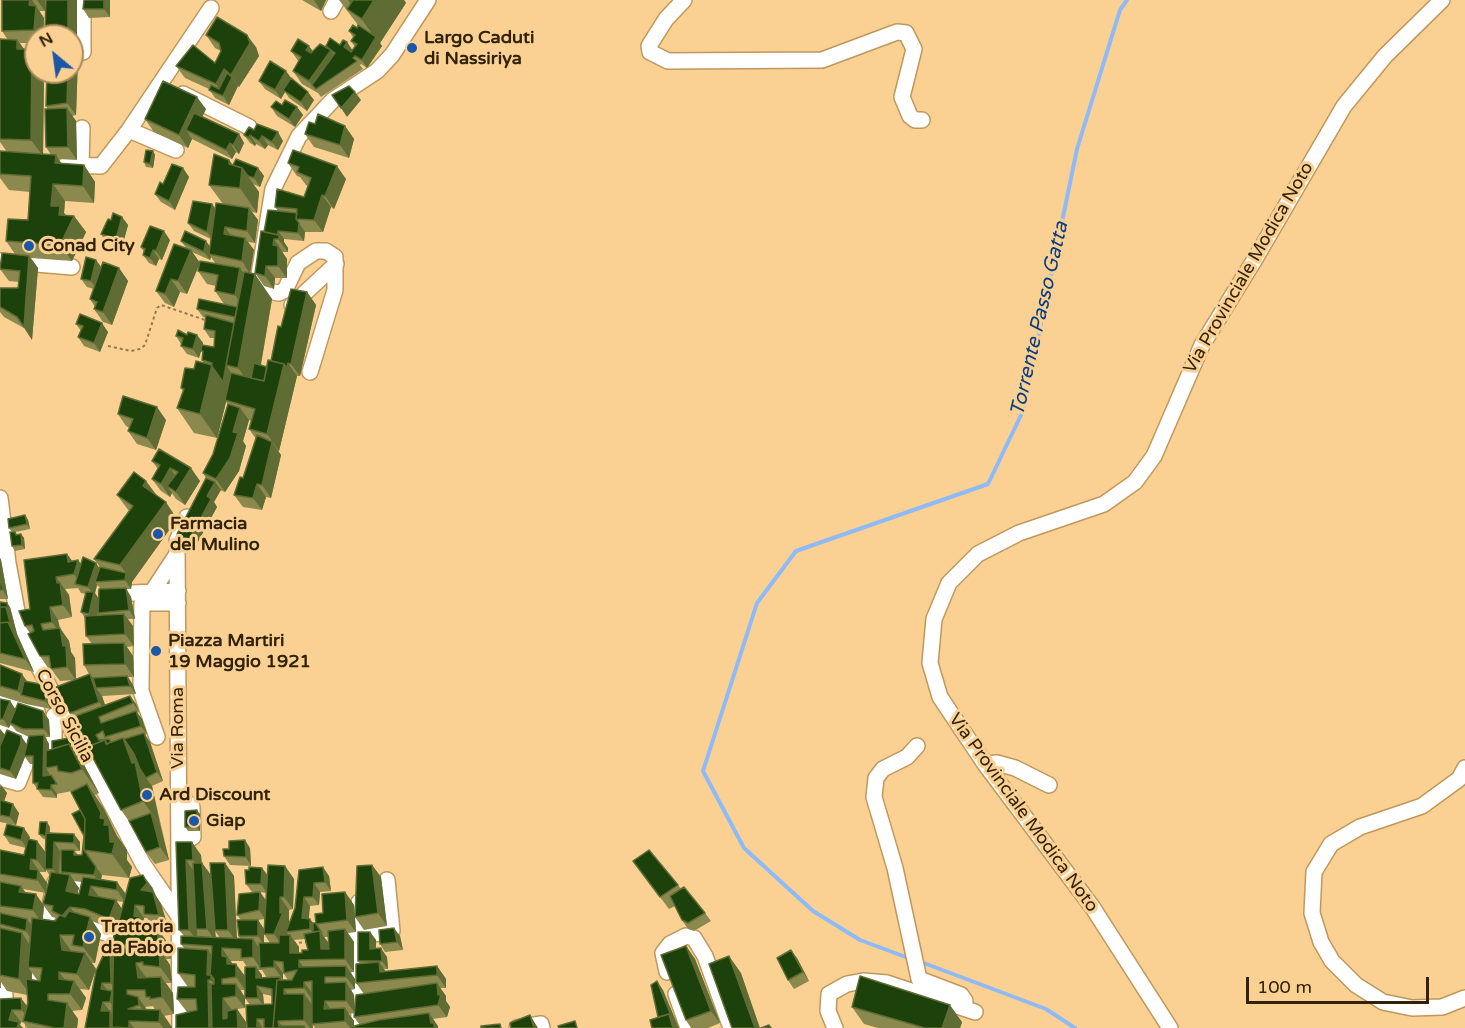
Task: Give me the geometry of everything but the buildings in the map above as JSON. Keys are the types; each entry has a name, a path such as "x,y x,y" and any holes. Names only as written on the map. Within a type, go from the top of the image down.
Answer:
{"street":[{"path":"83,0 83,24"},
{"path":"684,0 666,19 649,46 650,52 668,61 822,60 897,32 906,33 914,49 902,97 910,116 915,120 922,120"},
{"name":"Via Provinciale Modica Noto","path":"1170,1028 1093,908 985,764 940,697 930,663 930,643 934,619 949,583 970,560 1019,532 1104,504 1135,482 1154,456 1202,345 1256,259 1344,106 1385,56 1442,0"},
{"path":"252,310 262,248 261,218 299,136 333,100 377,71 392,55 424,1"},
{"path":"48,165 101,166 162,83 211,8"},
{"path":"162,83 249,127"},
{"path":"81,128 81,166"},
{"path":"129,130 176,150"},
{"path":"246,246 262,248"},
{"path":"241,275 279,293 285,290 298,264 316,251 332,254 336,264 335,290 310,372"},
{"path":"0,261 72,267"},
{"path":"287,318 290,308 304,292 336,264"},
{"name":"Corso Sicilia","path":"0,498 19,622 25,641 58,714 143,864 178,915"},
{"name":"Via Roma","path":"184,1025 183,953 178,915 177,554 179,533 195,502"},
{"path":"157,737 141,691 142,603 152,598 177,554"},
{"path":"109,594 152,598 178,597"},
{"path":"124,623 142,623"},
{"path":"0,699 58,714 54,741 54,778"},
{"path":"131,719 150,716 178,717"},
{"path":"3,749 8,730 30,740 54,741"},
{"path":"139,741 178,736"},
{"path":"0,778 18,783 30,753 30,740"},
{"path":"835,1028 828,1011 829,994 847,984 863,981 886,983 969,1010 961,995 919,979 895,868 874,797 876,778 883,769 907,757 917,746"},
{"path":"985,764 997,763 1015,768 1049,785"},
{"path":"1463,778 1422,806 1360,827 1330,844 1314,872 1312,913 1321,942 1332,961 1356,985 1383,1002 1412,1008 1442,1007 1465,998"},
{"path":"63,864 63,883"},
{"path":"136,882 143,864"},
{"path":"159,885 173,882 178,877"},
{"path":"342,938 392,931 387,880"},
{"path":"33,1028 38,948 37,927 46,923 45,897 55,882 114,889"},
{"path":"358,1007 354,976 359,936 359,885"},
{"path":"85,925 119,943"},
{"path":"379,933 381,950"},
{"path":"688,1028 663,962 663,952 670,944 686,936 694,938 700,946 731,1028"},
{"path":"19,944 38,948"},
{"path":"160,963 183,953 198,961"},
{"path":"0,963 3,963 2,997 33,1004"},
{"path":"164,1022 184,1025"},
{"path":"518,1028 542,1026"}],"path":[{"path":"108,346 131,351 140,349 145,345 157,308 161,305 210,321"},
{"path":"288,944 312,942"}],"waterway":[{"name":"Torrente Passo Gatta","path":"911,959 860,940 813,911 744,848 703,771 757,603 796,551 988,484 1023,411 1077,149 1120,10 1127,0"},
{"name":"Torrente Passo Gatta","path":"921,962 1046,1009 1075,1028"}],"place":[{"name":"Largo Caduti di Nassiriya","path":"412,48"},
{"name":"Conad City","path":"29,246"},
{"name":"Farmacia del Mulino","path":"158,534"},
{"name":"Piazza Martiri 19 Maggio 1921","path":"156,651"},
{"name":"Ard Discount","path":"147,795"},
{"name":"Giap","path":"194,821"},
{"name":"Trattoria da Fabio","path":"89,937"}]}
